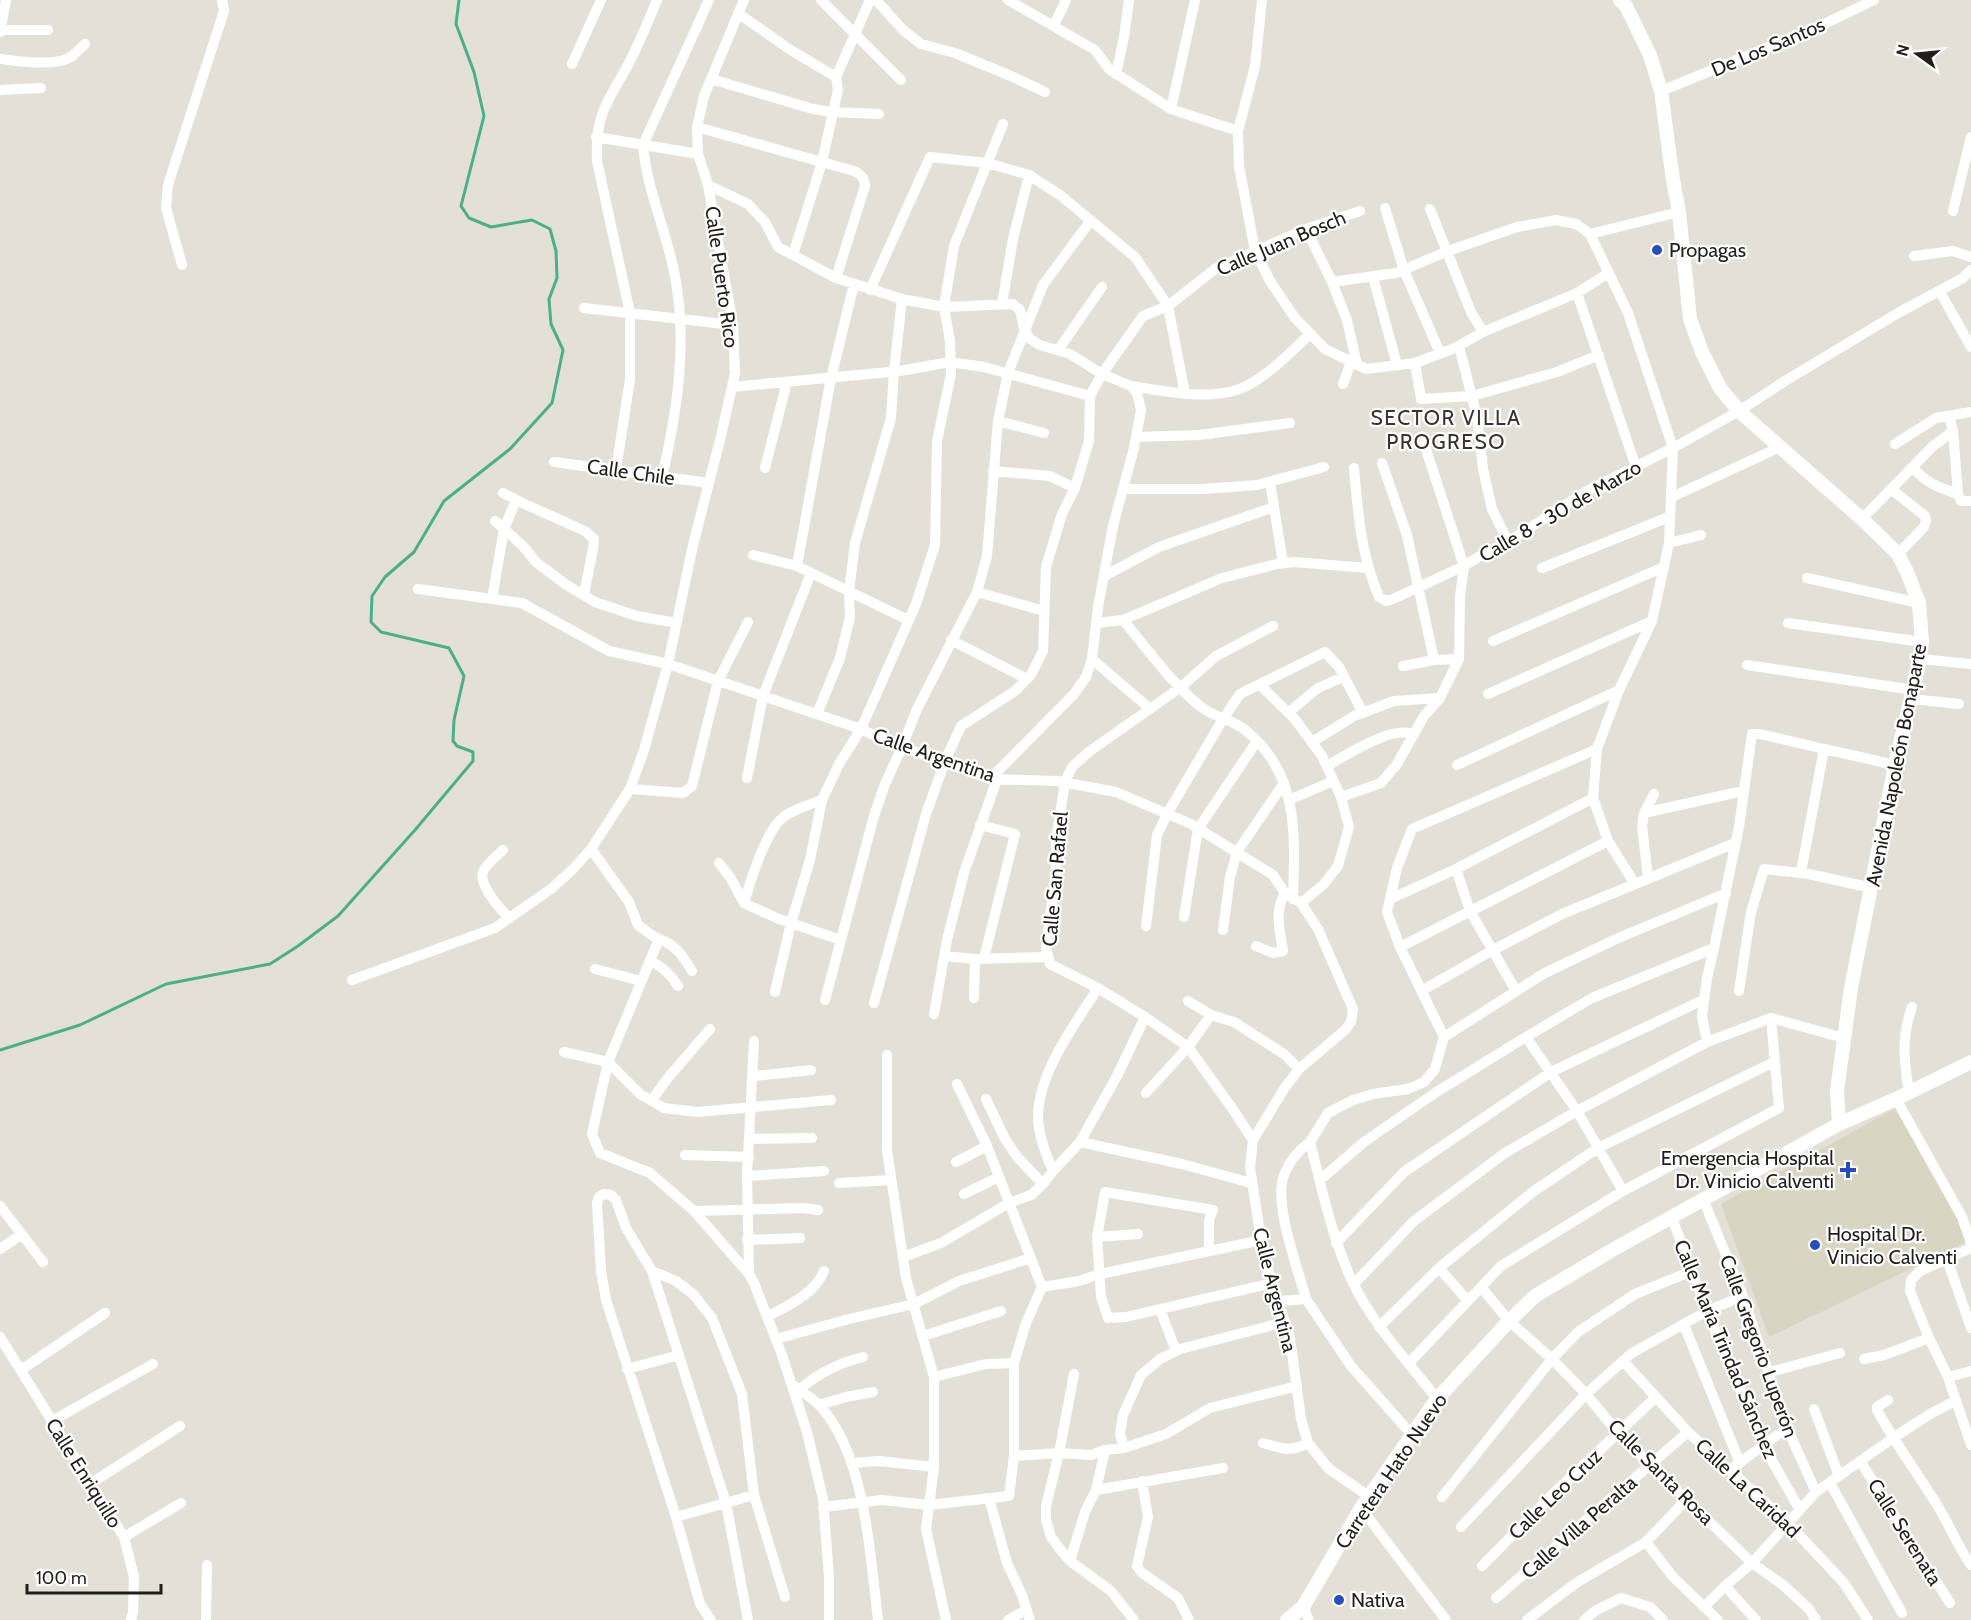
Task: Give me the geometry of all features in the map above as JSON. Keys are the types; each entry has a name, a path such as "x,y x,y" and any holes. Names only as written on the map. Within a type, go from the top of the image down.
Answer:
{"main road":[{"name":"Avenida Napoleón Bonaparte","path":"1620,0 1626,6 1650,55 1661,91 1672,180 1679,212 1690,319 1702,352 1720,388 1739,411 1862,519 1898,554 1919,603 1922,642 1920,659 1851,988 1837,1091 1839,1124"},
{"name":"Carretera Hato Nuevo","path":"1287,1620 1304,1606 1366,1503 1437,1399 1535,1296 1839,1124 1971,1062"}],"street":[{"path":"182,265 166,208 168,185 224,11 222,0"},
{"path":"572,64 601,0"},
{"path":"616,470 630,379 630,313 597,161 596,137 605,105 628,64 657,0"},
{"path":"662,477 675,419 680,368 680,319 676,281 645,171 643,145 709,0"},
{"name":"Calle Puerto Rico","path":"352,980 495,928 510,918 551,889 573,869 591,849 630,789 644,750 668,664 735,373 733,325 708,184 698,154 697,127 704,96 744,0"},
{"path":"821,0 902,80"},
{"path":"793,255 822,162 838,90 836,77 844,54 855,36 870,0"},
{"path":"876,0 903,30 921,44 955,53 1045,92"},
{"path":"1008,0 1095,50 1108,69 1171,109 1238,131"},
{"path":"1054,25 1066,0"},
{"path":"1116,74 1129,0"},
{"path":"1171,109 1195,0"},
{"path":"1262,0 1255,66 1238,131 1239,166 1255,251 1270,281 1295,318 1325,349 1366,369 1416,363 1577,292 1607,274"},
{"name":"De Los Santos","path":"1661,91 1818,27 1874,0"},
{"path":"4,3 0,31 48,30"},
{"path":"738,13 789,49 836,77"},
{"path":"0,59 62,61 71,57 85,44"},
{"path":"711,79 813,109 879,114"},
{"path":"0,90 41,88"},
{"path":"775,992 791,923 810,860 822,800 839,764 861,729 908,620 935,545 937,441 951,374 950,341 944,307 954,246 1003,124"},
{"path":"697,127 854,171 864,180 865,186 836,279"},
{"path":"596,137 698,154"},
{"path":"1953,211 1970,142"},
{"path":"870,290 930,157 987,164 1029,175 1060,195 1135,257 1168,306 1185,394"},
{"path":"1002,304 1012,239 1029,175"},
{"path":"708,184 748,204 765,222 778,247 836,279 902,299 944,307 1013,304 1020,310 1024,329 1030,339 1070,354 1102,374 1131,386 1185,394 1237,390 1258,378 1310,334"},
{"path":"1385,208 1404,270 1440,353"},
{"path":"1430,209 1472,312 1483,332"},
{"name":"Calle Juan Bosch","path":"1090,396 1102,374 1143,316 1168,306 1215,269 1306,229 1360,211"},
{"path":"1590,234 1679,212"},
{"path":"1332,282 1373,277 1404,270 1448,251 1517,227 1556,219 1576,224 1590,234 1607,274 1628,313 1673,448 1669,543 1652,621 1619,690 1597,749 1593,798 1608,841 1635,884"},
{"path":"825,1000 874,816 885,784 916,709 977,592 987,556 998,421 1008,373 1043,285 1091,220"},
{"path":"1306,229 1332,282 1347,320 1354,363 1343,384"},
{"path":"1914,256 1953,251 1971,257"},
{"path":"1373,277 1397,365"},
{"name":"Calle 8 - 30 de Marzo","path":"1367,568 1379,597 1386,600 1393,599 1464,566 1508,542 1587,491 1673,448 1739,411 1898,313 1968,277"},
{"path":"796,566 831,378 854,284"},
{"path":"1058,350 1102,287"},
{"path":"1577,292 1636,467"},
{"path":"1940,292 1971,347"},
{"path":"816,714 840,658 850,617 849,591 855,543 891,418 902,299"},
{"path":"584,308 733,325"},
{"path":"1459,346 1477,417 1483,469 1492,509 1508,542"},
{"path":"1416,363 1421,399 1472,396 1557,372 1599,355"},
{"path":"732,387 894,371 950,362 984,367 1090,396 1089,441 1075,488 1062,514 1046,567 1043,651 1031,675 1015,691 961,726 945,761 926,814 874,1003"},
{"path":"765,468 787,382"},
{"path":"934,1014 944,956 964,873 994,779 1074,694 1086,676 1092,659 1113,526 1141,410 1137,393 1131,386"},
{"path":"1895,444 1936,418 1971,412"},
{"path":"1949,416 1953,431 1958,494 1961,501 1971,501"},
{"path":"998,421 1044,433"},
{"path":"1136,437 1198,435 1290,423"},
{"path":"1862,519 1932,447 1953,431"},
{"path":"1341,797 1381,783 1397,764 1424,716 1440,698 1459,659 1460,597 1464,566 1424,443"},
{"path":"1672,497 1780,447"},
{"name":"Calle Chile","path":"554,462 709,483"},
{"path":"1382,463 1407,536 1434,660"},
{"path":"1123,489 1203,489 1257,485 1324,467"},
{"path":"1913,467 1919,476 1936,487 1958,494"},
{"path":"1096,623 1123,620 1222,578 1283,563 1367,568 1358,516 1354,468"},
{"path":"993,471 1050,476 1075,488"},
{"path":"1270,482 1283,563"},
{"path":"1892,489 1925,516 1926,520 1924,527 1898,554"},
{"path":"503,493 585,531 594,539 584,594"},
{"path":"492,599 504,529 516,500"},
{"path":"1104,576 1159,547 1274,507"},
{"path":"1542,568 1670,516"},
{"path":"495,521 523,546 536,562 565,584 595,602 636,616 677,623"},
{"path":"1669,543 1701,535"},
{"path":"753,555 796,566 908,620"},
{"path":"1493,641 1664,567"},
{"path":"747,778 763,696 811,573"},
{"path":"1807,578 1919,603"},
{"name":"Calle Argentina","path":"418,589 522,603 609,651 668,664 861,729 902,747 994,779 1065,782 1116,792 1198,829 1273,875 1318,929 1353,1009 1351,1022 1345,1030 1299,1069 1253,1140 1251,1183 1263,1254 1285,1322 1301,1419 1308,1443 1329,1469 1366,1503 1446,1620"},
{"path":"977,592 1044,611"},
{"path":"1123,620 1199,705 1243,728 1266,750 1284,783 1289,800 1295,838 1293,898"},
{"path":"1488,694 1652,621"},
{"path":"630,789 683,793 692,786 718,681 748,622"},
{"path":"1788,623 1922,642"},
{"name":"Calle San Rafael","path":"1253,1140 1188,1047 1098,988 1050,964 1046,948 1056,872 1056,840 1065,782 1072,767 1090,751 1181,687 1216,656 1272,626"},
{"path":"951,640 1027,679"},
{"path":"1146,926 1157,835 1222,719 1240,694 1325,652 1339,667 1363,713"},
{"path":"1092,659 1149,708"},
{"path":"1403,666 1434,660 1459,659"},
{"path":"1920,659 1971,664"},
{"path":"1747,664 1959,704"},
{"path":"1288,712 1318,688 1343,677"},
{"path":"1256,946 1273,953 1283,951 1279,903 1323,885 1338,866 1349,827 1341,797 1327,766 1312,742 1288,712 1260,685"},
{"path":"1457,765 1619,690"},
{"path":"1312,742 1363,713 1394,701 1440,698"},
{"path":"1327,766 1373,741 1402,732 1410,732 1414,735"},
{"path":"1707,1042 1702,1016 1703,1000 1726,893 1752,734 1896,765"},
{"path":"1184,917 1198,829 1257,741"},
{"path":"1412,1435 1351,1366 1306,1299 1283,1213 1281,1191 1284,1174 1299,1150 1310,1142 1328,1113 1353,1100 1372,1094 1408,1089 1424,1082 1435,1069 1444,1037 1400,947 1387,912 1397,868 1412,829 1597,749"},
{"path":"1801,872 1824,749"},
{"path":"1289,800 1333,781"},
{"path":"1223,930 1230,877 1237,852 1284,783"},
{"path":"1644,813 1743,791"},
{"path":"1648,878 1642,826 1644,813 1654,794"},
{"path":"1390,899 1456,869 1593,798"},
{"path":"744,903 771,834 780,820 794,811 822,800"},
{"path":"974,998 979,958 1015,834 980,825"},
{"path":"1400,947 1608,841"},
{"path":"1423,990 1562,914 1735,843"},
{"path":"591,849 629,902 638,925 652,936 671,944 683,955 692,970"},
{"path":"502,850 483,871 482,880 502,912 510,918"},
{"path":"719,863 730,877 744,903 778,919 841,940"},
{"path":"1456,869 1470,911 1516,991"},
{"path":"1739,991 1751,912 1764,869 1801,872 1872,888"},
{"path":"1444,1037 1543,974 1616,939 1726,893"},
{"path":"659,939 608,1062 592,1134 600,1153 650,1173 694,1211 749,1275 795,1387 807,1432 823,1507 829,1576 829,1620"},
{"path":"1320,1180 1372,1136 1435,1093 1592,998 1714,948"},
{"path":"944,956 1048,957"},
{"path":"650,961 661,965 678,986"},
{"path":"596,969 641,981"},
{"path":"1053,1171 1046,1155 1038,1118 1042,1093 1062,1044 1098,988"},
{"path":"1336,1243 1404,1172 1551,1072 1703,1000"},
{"path":"1188,1001 1211,1015 1234,1022 1284,1054 1299,1069"},
{"path":"1909,1092 1904,1038 1905,1025 1912,1007"},
{"path":"1146,1093 1188,1047 1211,1015"},
{"path":"903,1257 941,1243 1009,1203 1031,1196 1080,1142 1117,1076 1145,1017"},
{"path":"1354,1284 1414,1221 1505,1153 1577,1111 1707,1042 1771,1018 1844,1038"},
{"path":"1409,1363 1501,1266 1623,1191 1779,1108 1771,1018"},
{"path":"651,1100 711,1029"},
{"path":"1526,1037 1577,1111 1623,1191"},
{"path":"749,1275 747,1176 754,1076 754,1041"},
{"path":"564,1052 608,1062 640,1094 664,1108 697,1112 831,1100"},
{"path":"887,1054 887,1150 891,1180 906,1278 934,1377 934,1467 926,1529 946,1620"},
{"path":"1379,1327 1439,1268 1534,1191 1598,1148 1774,1062"},
{"path":"754,1076 811,1070"},
{"path":"823,1507 882,1500 929,1505 1009,1496 1014,1456 1014,1363 1026,1323 1042,1287 987,1146 957,1084"},
{"path":"986,1099 1005,1138 1018,1158 1043,1184"},
{"path":"1896,1099 1966,1215 1971,1243"},
{"path":"750,1139 812,1138"},
{"path":"1080,1142 1182,1164 1251,1183"},
{"path":"1310,1142 1336,1243 1354,1284 1379,1327 1437,1399"},
{"path":"956,1162 987,1146"},
{"path":"685,1155 749,1156"},
{"path":"747,1176 824,1171"},
{"path":"964,1194 999,1177"},
{"path":"839,1183 891,1180"},
{"path":"1209,1250 1209,1220 1213,1210 1105,1191 1097,1237 1101,1297 1108,1318 1126,1317 1272,1283"},
{"path":"711,1620 700,1604 676,1517 606,1300 601,1271 597,1203 601,1194 611,1195 616,1200 626,1228 652,1271 726,1503 748,1620"},
{"name":"Calle Gregorio Luperón","path":"1703,1199 1743,1296 1787,1428 1816,1492"},
{"path":"0,1206 44,1262"},
{"path":"694,1211 803,1208 818,1210"},
{"name":"Calle María Trindad Sánchez","path":"1672,1218 1707,1311 1763,1444 1800,1510"},
{"path":"0,1249 22,1234"},
{"path":"1097,1237 1138,1234"},
{"path":"747,1240 800,1238"},
{"path":"1042,1287 1079,1281 1100,1274 1262,1240"},
{"path":"1971,1248 1920,1271 1911,1280 1911,1291 1929,1338 1948,1377 1971,1445"},
{"path":"776,1339 914,1304 958,1281 1031,1258"},
{"path":"1947,1259 1971,1328"},
{"path":"1439,1268 1468,1301"},
{"path":"652,1271 676,1281 693,1294 712,1318 741,1394 754,1495 785,1597"},
{"path":"767,1317 812,1290 820,1281 824,1271"},
{"path":"1442,1497 1552,1359 1578,1332 1635,1294 1692,1272"},
{"name":"Calle Santa Rosa","path":"1481,1287 1509,1321 1552,1359 1586,1394 1618,1433 1752,1563 1783,1585 1809,1609 1816,1620"},
{"path":"1461,1527 1586,1394 1632,1353 1707,1311 1743,1296"},
{"path":"1279,1301 1306,1299"},
{"path":"1160,1309 1176,1351"},
{"path":"923,1336 1001,1311"},
{"path":"21,1370 105,1313"},
{"path":"1124,1448 1120,1434 1123,1415 1141,1375 1160,1359 1176,1351 1285,1322"},
{"path":"1684,1325 1740,1463"},
{"name":"Calle Enriquillo","path":"0,1337 124,1537 134,1577 131,1620"},
{"path":"1864,1359 1884,1355 1929,1338"},
{"path":"1770,1372 1840,1353"},
{"path":"627,1369 679,1355"},
{"path":"795,1387 848,1360 863,1357"},
{"name":"Calle La Caridad","path":"1623,1361 1688,1432 1788,1523 1844,1583 1868,1620"},
{"path":"934,1377 986,1364 1014,1363"},
{"path":"52,1421 153,1364"},
{"path":"1948,1377 1971,1371"},
{"path":"1074,1374 1046,1506 1046,1520 1051,1537 1070,1560 1110,1591 1134,1620"},
{"path":"1014,1456 1059,1453 1091,1455 1105,1450 1124,1448 1166,1434 1210,1408 1297,1386"},
{"path":"795,1387 819,1405 830,1419 851,1463 862,1503 878,1620"},
{"path":"819,1405 846,1396 873,1392"},
{"name":"Calle Leo Cruz","path":"1482,1566 1656,1398"},
{"path":"1888,1400 1877,1407 1877,1410 1936,1503 1961,1551 1971,1564"},
{"path":"1704,1607 1752,1563 1816,1492 1893,1438 1955,1401"},
{"path":"1814,1409 1834,1480 1902,1613"},
{"path":"90,1484 180,1426"},
{"path":"1730,1470 1787,1428"},
{"name":"Calle Villa Peralta","path":"1496,1598 1688,1432"},
{"path":"1263,1443 1287,1450 1298,1449 1308,1443"},
{"path":"1070,1560 1084,1512 1096,1490 1105,1450"},
{"path":"851,1463 879,1461 934,1467"},
{"name":"Calle Serenata","path":"1860,1461 1950,1603"},
{"path":"1096,1490 1223,1468"},
{"path":"1143,1482 1148,1517 1137,1566 1141,1572 1178,1598 1189,1620"},
{"path":"676,1517 754,1495"},
{"path":"989,1498 1007,1563 1028,1615 1008,1620"},
{"path":"1527,1620 1576,1583 1646,1542 1687,1499"},
{"path":"124,1537 181,1503"},
{"path":"1646,1542 1673,1577 1718,1620"},
{"path":"206,1620 207,1565"},
{"path":"1725,1586 1756,1620"},
{"path":"1584,1620 1598,1616 1621,1598 1650,1607 1663,1620"},
{"path":"1304,1606 1309,1620"}],"shaded area":[{"path":"1896,1108 1938,1176 1968,1241 1769,1337 1721,1204"}],"waterway":[{"path":"0,1050 80,1025 166,984 270,964 338,916 473,761 473,752 457,746 453,741 454,720 464,676 449,648 381,632 371,622 372,596 385,577 414,552 444,501 510,449 552,403 563,350 551,324 549,299 557,278 556,251 550,229 532,220 491,227 469,218 461,206 484,116 474,72 456,24 459,0"}],"place":[{"name":"Propagas","path":"1657,250"},
{"name":"Emergencia Hospital Dr. Vinicio Calventi","path":"1848,1170"},
{"name":"Hospital Dr. Vinicio Calventi","path":"1815,1245"},
{"name":"Nativa","path":"1339,1600"}],"district":[{"name":"SECTOR VILLA PROGRESO","path":"1446,429"}]}
